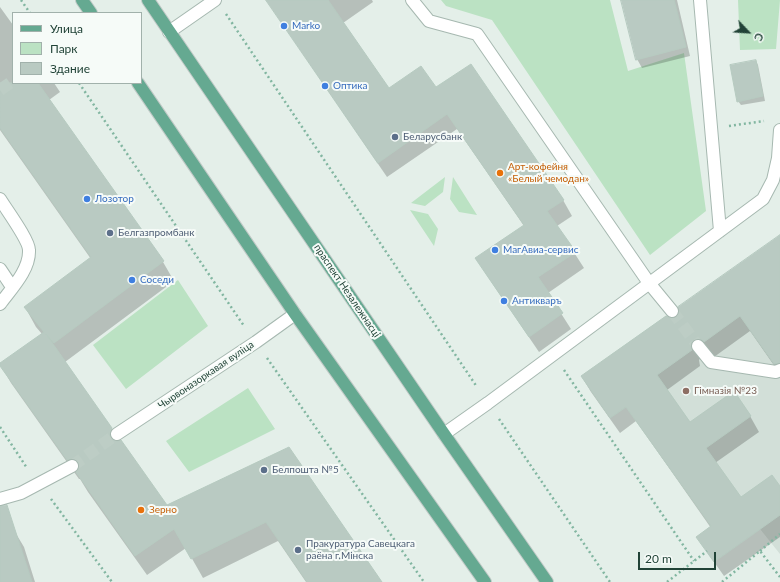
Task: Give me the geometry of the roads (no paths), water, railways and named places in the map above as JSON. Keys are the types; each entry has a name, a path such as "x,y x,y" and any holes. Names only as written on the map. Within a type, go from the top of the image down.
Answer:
{"main road":[{"path":"82,0 90,12"},
{"name":"праспект Незалежнасці","path":"148,0 444,434 547,582"},
{"path":"139,84 295,314 485,582"}],"street":[{"path":"169,32 215,0"},
{"path":"412,0 429,21 477,34 649,283 672,311"},
{"path":"700,0 720,231"},
{"path":"444,434 763,199 773,180 779,158 780,130"},
{"path":"0,198 29,249 28,261 22,273 0,304"},
{"path":"0,269 12,287"},
{"name":"Чырвоназоркавая вуліца","path":"117,434 256,342 295,314"},
{"path":"698,346 711,362 776,372 780,370"},
{"path":"0,499 22,493 72,466"}],"tunnel":[{"path":"0,90 12,82"},
{"path":"672,311 698,346"},
{"path":"72,466 117,434"}],"place":[{"name":"Marko","path":"284,26"},
{"name":"Оптика","path":"325,86"},
{"name":"Беларусбанк","path":"395,137"},
{"name":"Арт-кофейня «Белый чемодан»","path":"500,173"},
{"name":"Лозотор","path":"87,199"},
{"name":"Белгазпромбанк","path":"110,233"},
{"name":"МагАвиа-сервис","path":"495,250"},
{"name":"Соседи","path":"132,280"},
{"name":"Антикваръ","path":"504,301"},
{"name":"Гімназія №23","path":"686,391"},
{"name":"Белпошта №5","path":"264,470"},
{"name":"Зерно","path":"141,510"},
{"name":"Пракуратура Савецкага раёна г.Мінска","path":"298,550"}]}
